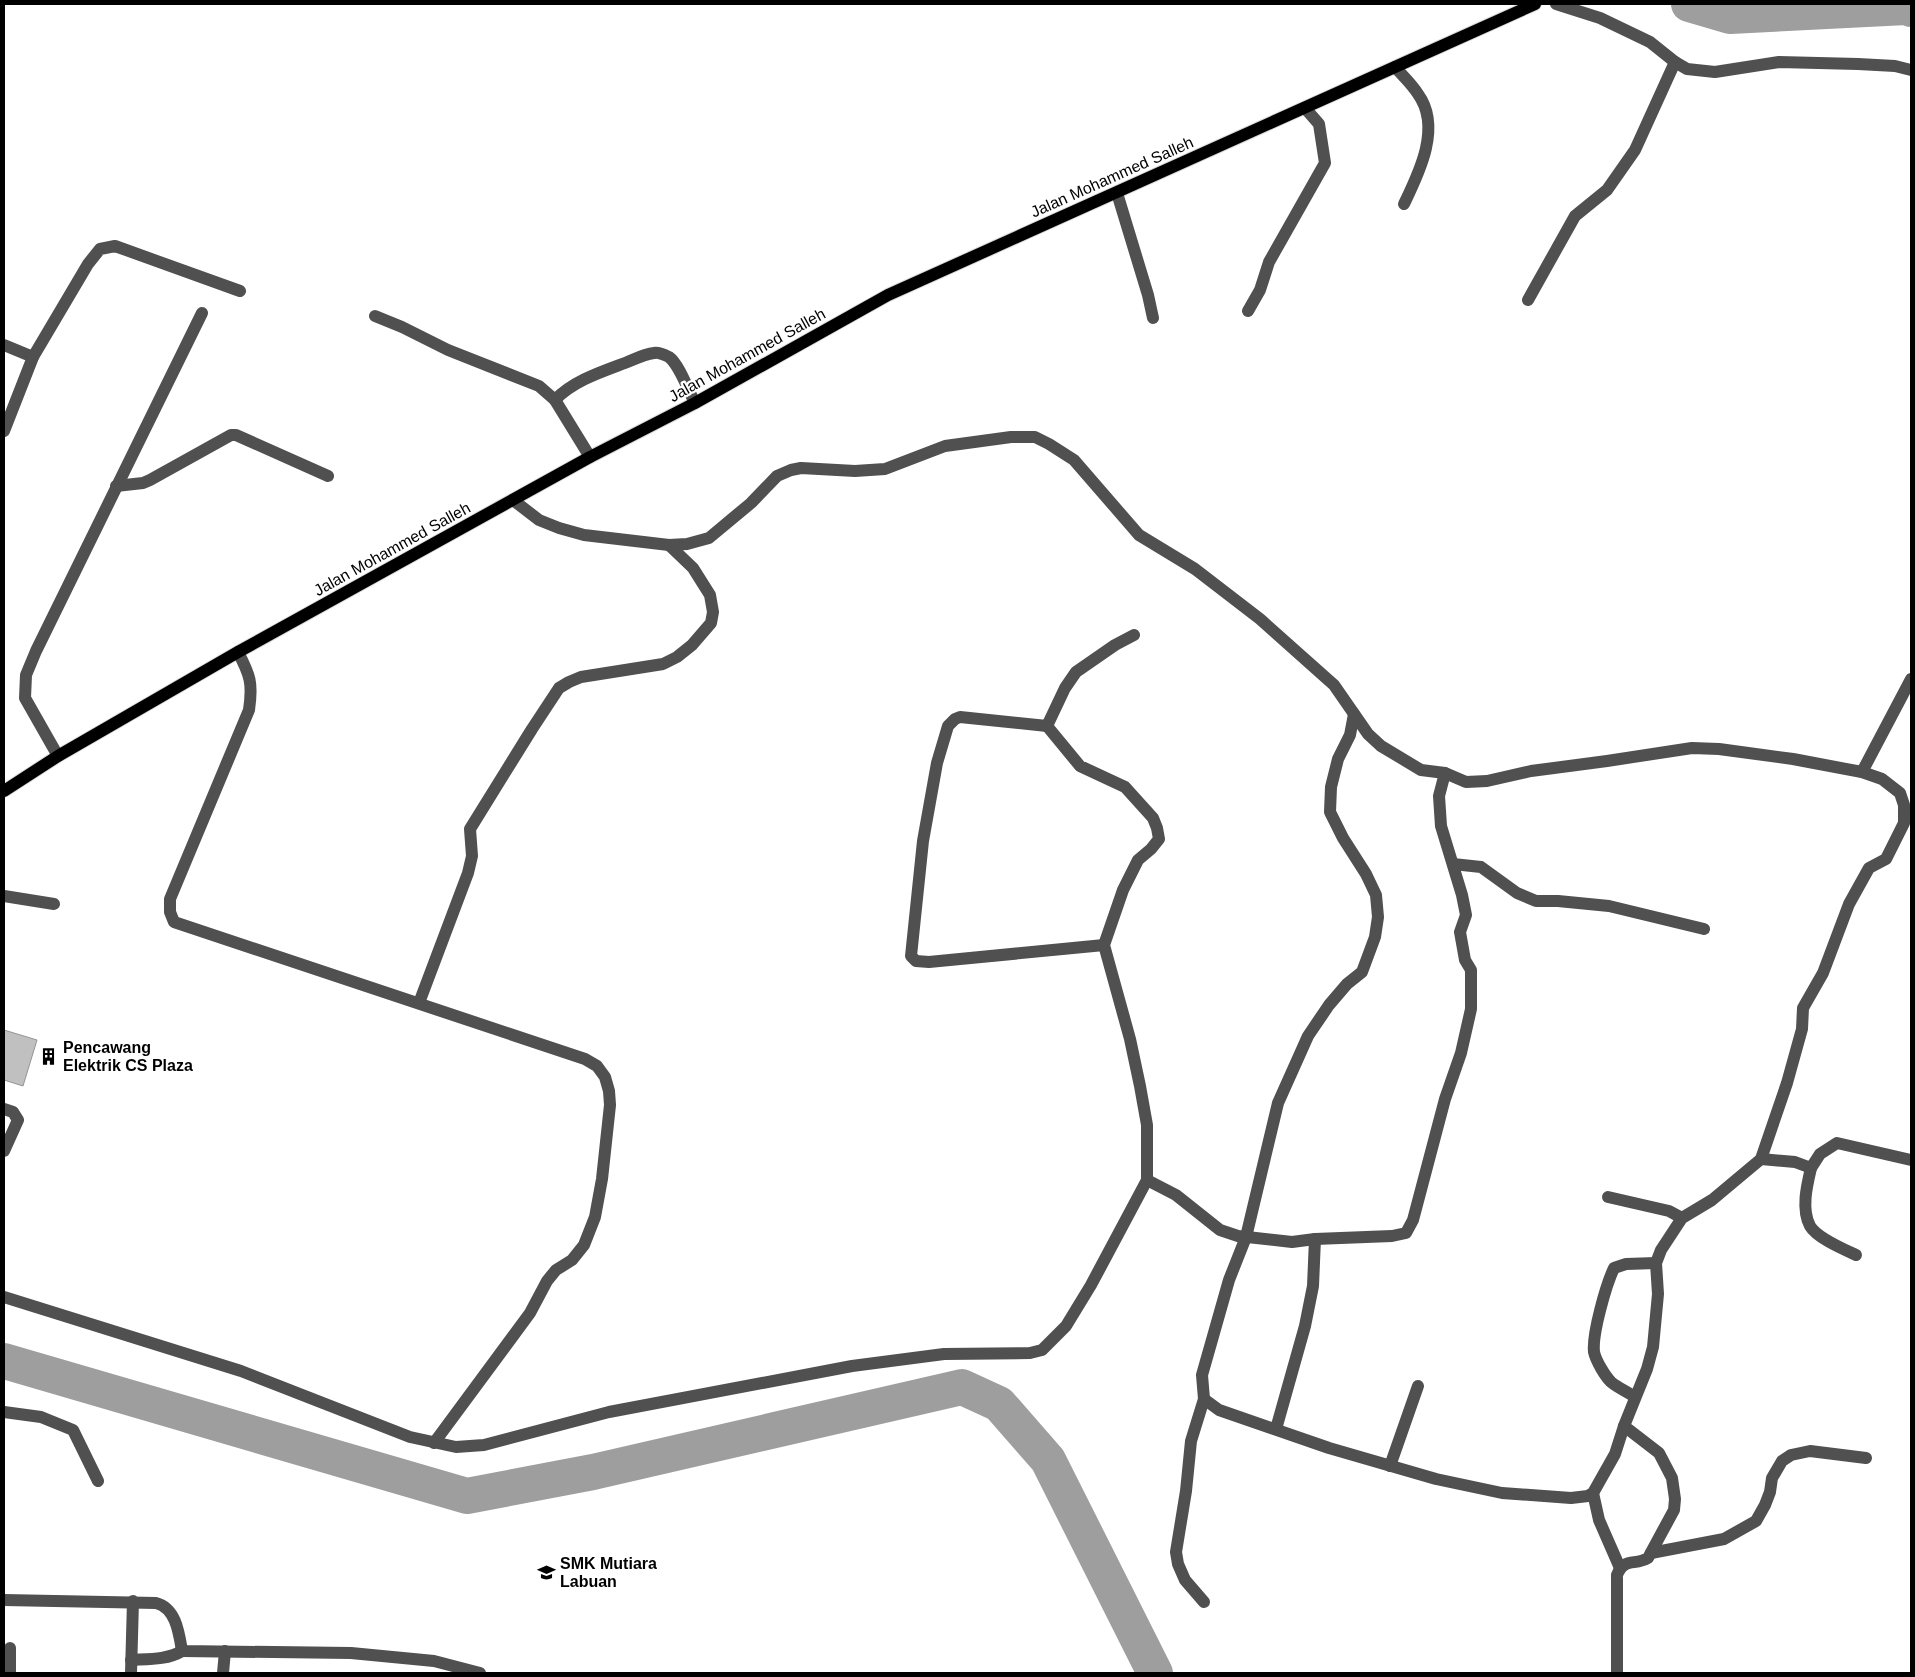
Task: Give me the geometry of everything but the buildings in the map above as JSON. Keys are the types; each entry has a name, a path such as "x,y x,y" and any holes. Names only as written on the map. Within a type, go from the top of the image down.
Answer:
{"main road":[{"name":"Jalan Mohammed Salleh","path":"4,791 58,756 238,652 590,457 695,403 888,295 1535,4"}],"street":[{"path":"1556,4 1600,18 1650,42 1675,62 1688,69 1715,72 1778,62 1895,66 1911,70"},
{"path":"1528,300 1574,216 1607,190 1635,150 1675,62"},
{"path":"1395,67 1419,95 1427,113 1426,149 1419,173 1404,204"},
{"path":"1248,312 1260,290 1269,262 1325,163 1319,124 1305,108"},
{"path":"1117,193 1153,318"},
{"path":"4,431 33,357 88,264 100,249 115,246 240,291"},
{"path":"58,756 25,698 26,675 116,486 202,314"},
{"path":"375,316 448,350 539,386 555,400 590,457"},
{"path":"4,345 33,357"},
{"path":"555,400 575,385 600,373 657,352 671,358 695,403"},
{"path":"116,486 143,483 150,480 231,435 236,435 328,476"},
{"path":"514,500 539,520 584,535 669,545 686,544 709,538 751,503 777,476 791,470 801,468 855,471 885,469 945,446 1011,437 1035,437 1074,460 1139,535 1195,569 1260,619 1334,685 1368,734 1381,746 1421,770 1445,773 1466,782 1486,781 1531,771 1692,748 1719,749 1794,759 1862,772 1882,779 1900,793 1904,805 1904,823 1886,859 1869,868 1849,904 1823,974 1803,1008 1802,1029 1787,1083 1761,1159 1712,1200 1682,1218 1661,1250 1656,1263 1658,1294 1653,1347 1647,1369 1615,1454 1593,1493 1588,1496 1571,1498 1502,1493 1436,1479 1329,1448 1219,1410 1204,1399"},
{"path":"420,1004 468,873 472,856 470,829 559,688 581,677 663,664 677,657 692,645 711,624 714,612 710,595 693,568 669,545"},
{"path":"1047,726 1065,688 1076,672 1115,646 1134,636"},
{"path":"238,652 249,674 251,696 249,710 170,899 170,912 174,922 585,1059 596,1066 605,1077 610,1091 602,1179 594,1217 584,1245 572,1260 556,1270 547,1281 530,1314 434,1443"},
{"path":"1862,772 1911,679"},
{"path":"1204,1602 1185,1580 1178,1564 1176,1552 1186,1491 1191,1441 1204,1399 1202,1375 1229,1280 1246,1236 1278,1103 1308,1036 1329,1005 1347,984 1362,972 1375,937 1378,917 1376,894 1330,812 1333,778 1338,759 1350,735 1354,714"},
{"path":"4,1297 241,1371 410,1437 456,1447 484,1445 609,1412 852,1366 944,1354 1030,1353 1042,1350 1066,1326 1090,1286 1147,1180 1147,1125 1140,1086 1130,1039 1104,945 1123,890 1138,860 1159,839 1153,818 1125,787 1080,766 1047,726 960,717 955,719 948,726 937,763 923,841 911,956 916,961 929,962 1104,945"},
{"path":"1147,1180 1176,1195 1220,1230 1246,1236 1292,1242 1315,1238 1392,1236 1406,1232 1413,1220 1445,1099 1461,1053 1471,1009 1471,970 1465,960 1460,932 1466,915 1441,826 1439,796 1445,773"},
{"path":"1453,864 1481,867 1517,893 1536,901 1558,901 1609,906 1704,928"},
{"path":"4,896 54,904"},
{"path":"4,1109 13,1112 18,1120 4,1151"},
{"path":"1856,1255 1831,1244 1810,1226 1807,1213 1806,1188 1811,1168 1820,1154 1837,1143 1911,1160"},
{"path":"1761,1159 1795,1162 1811,1168"},
{"path":"1608,1197 1668,1211 1682,1218"},
{"path":"1276,1429 1305,1326 1313,1286 1315,1238"},
{"path":"1635,1397 1611,1382 1598,1362 1594,1353 1596,1336 1599,1318 1614,1268 1626,1264 1656,1263"},
{"path":"1390,1466 1418,1386"},
{"path":"4,1412 41,1417 73,1430 98,1481"},
{"path":"1617,1673 1617,1575 1620,1568 1625,1564 1643,1562 1648,1558 1674,1510 1675,1499 1672,1478 1659,1453 1624,1426"},
{"path":"1651,1553 1724,1539 1756,1521 1770,1492 1772,1478 1782,1461 1792,1455 1810,1451 1866,1458"},
{"path":"1593,1493 1599,1520 1620,1568"},
{"path":"4,1600 133,1601 163,1604 168,1608 177,1627 182,1651"},
{"path":"131,1673 133,1601"},
{"path":"10,1648 10,1673"},
{"path":"131,1660 164,1658 174,1656 182,1651 351,1653 434,1662 480,1673"},
{"path":"223,1673 225,1651"}],"waterway":[{"path":"1689,4 1730,16 1906,7 1911,9"},
{"path":"4,1361 467,1496 593,1472 962,1387 999,1404 1048,1460 1155,1673"}],"place":[{"name":"Pencawang Elektrik CS Plaza","path":"49,1056"},
{"name":"SMK Mutiara Labuan","path":"546,1572"}]}
